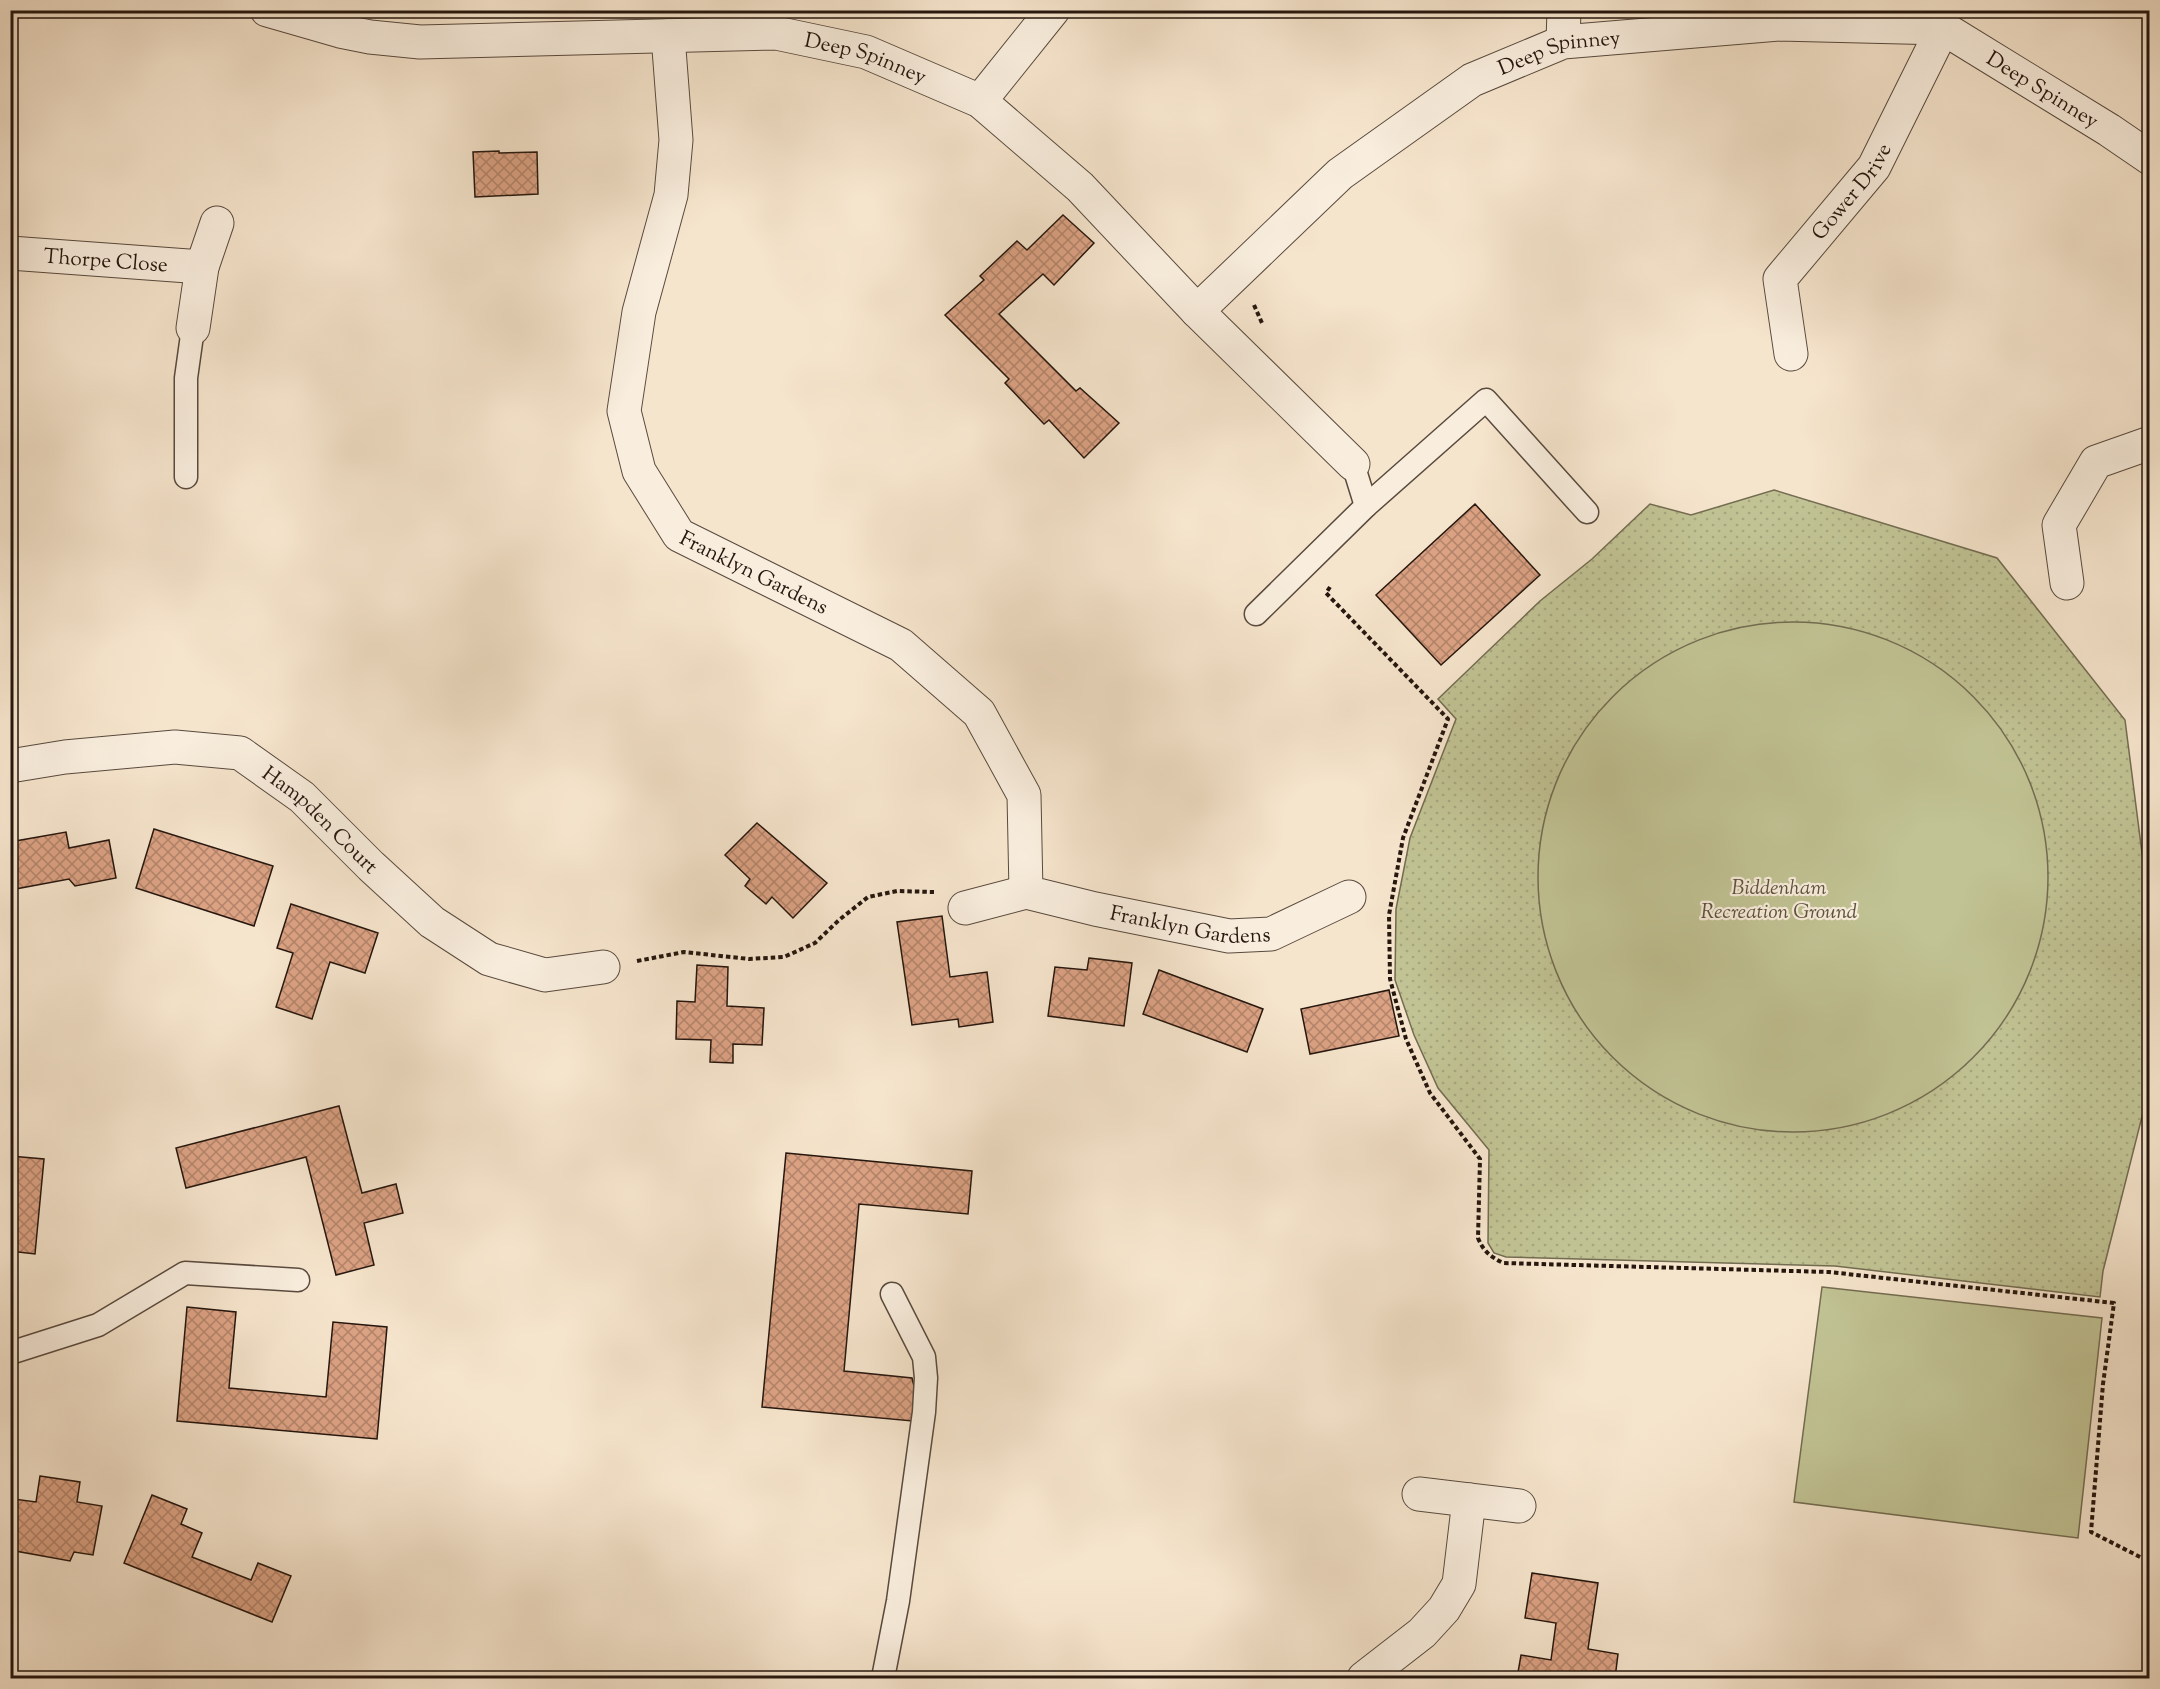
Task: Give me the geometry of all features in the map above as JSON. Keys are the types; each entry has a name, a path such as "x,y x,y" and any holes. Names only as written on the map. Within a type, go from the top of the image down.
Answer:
{"street":[{"name":"Deep Spinney","path":"267,10 340,31 371,24 420,42 776,33 866,52 980,101 1080,187 1197,311 1353,464"},
{"path":"980,101 1053,10"},
{"name":"Deep Spinney","path":"1197,311 1340,174 1472,80 1563,26 1779,24 1943,28 2109,130 2150,158"},
{"name":"Gower Drive","path":"1791,354 1780,279 1874,166 1943,28"},
{"name":"Franklyn Gardens","path":"668,36 676,140 671,195 639,312 624,411 639,471 679,535 901,645 979,713 1024,795 1026,892"},
{"path":"193,328 202,267 217,223"},
{"name":"Thorpe Close","path":"10,254 202,267"},
{"path":"2067,583 2059,525 2096,462 2150,443"},
{"name":"Hampden Court","path":"10,766 65,757 175,747 240,753 302,796 371,866 432,922 489,959 545,975 603,967"},
{"name":"Franklyn Gardens","path":"965,908 1026,892 1095,909 1229,936 1271,934 1349,897"},
{"path":"1419,1494 1519,1506"},
{"path":"1364,1678 1422,1633 1449,1601 1459,1584 1469,1500"}],"lane":[{"path":"186,477 186,378 193,328"},
{"path":"1256,614 1366,506 1486,400 1587,512"},
{"path":"1353,464 1366,506"},
{"path":"10,1353 98,1325 185,1274 298,1280"},
{"path":"883,1678 899,1589 924,1412 926,1378 924,1357 892,1294"}],"path":[{"path":"1238,271 1263,325"},
{"path":"1332,583 1326,593 1448,719 1403,838 1389,915 1390,979 1406,1039 1430,1093 1480,1159 1478,1238 1482,1249 1503,1263 1829,1272 2114,1303 2103,1384 2091,1532 2150,1562"},
{"path":"603,967 684,952 749,959 784,957 815,944 839,920 868,897 897,891 951,892 965,908"}],"green space":[{"name":"Biddenham Recreation Ground","path":"1774,490 1997,558 2125,720 2147,892 2149,1089 2103,1271 2100,1297 1835,1266 1506,1257 1494,1253 1488,1243 1489,1150 1438,1088 1414,1035 1395,980 1396,909 1410,838 1456,719 1438,699 1540,601 1592,559 1650,504 1691,515"},
{"path":"1793,622 1843,627 1891,641 1935,665 1974,696 2005,735 2029,779 2043,827 2048,877 2043,927 2029,975 2005,1019 1974,1058 1935,1089 1891,1113 1843,1127 1793,1132 1743,1127 1695,1113 1651,1089 1612,1058 1581,1019 1557,975 1543,927 1538,877 1543,827 1557,779 1581,735 1612,696 1651,665 1695,641 1743,627"},
{"path":"1822,1287 2102,1318 2078,1538 1794,1502"}],"building":[{"path":"499,151 499,153 537,152 538,194 475,197 473,152"},
{"path":"1063,215 1094,243 1054,285 1043,274 999,314 1076,391 1080,388 1119,423 1084,458 1049,420 1044,424 1005,383 1009,379 945,315 984,280 980,276 1017,241 1027,250"},
{"path":"1475,504 1540,575 1441,665 1376,595"},
{"path":"757,823 827,883 793,918 772,897 766,904 745,886 750,879 725,855"},
{"path":"154,829 273,866 254,926 136,888"},
{"path":"66,832 69,848 109,840 116,878 75,886 69,879 10,890 10,842"},
{"path":"291,904 378,933 365,973 330,962 312,1019 276,1007 293,953 277,948"},
{"path":"942,916 950,977 987,972 993,1022 959,1027 958,1019 912,1025 897,922"},
{"path":"1089,958 1132,963 1124,1026 1048,1016 1055,967 1087,970"},
{"path":"697,965 728,967 727,1006 764,1008 762,1045 733,1044 733,1063 710,1062 711,1040 676,1039 677,1001 695,1002"},
{"path":"1159,970 1263,1009 1247,1052 1143,1014"},
{"path":"1389,990 1399,1036 1310,1054 1301,1009"},
{"path":"339,1106 362,1193 396,1184 403,1213 364,1223 374,1265 336,1275 306,1157 186,1188 176,1148"},
{"path":"786,1153 972,1171 968,1214 859,1204 844,1371 912,1378 923,1422 762,1407"},
{"path":"10,1156 44,1159 35,1254 10,1251"},
{"path":"187,1307 236,1312 229,1388 326,1397 333,1322 387,1327 377,1439 177,1421"},
{"path":"40,1476 80,1482 77,1502 102,1506 93,1555 74,1552 70,1561 10,1550 10,1520 14,1499 36,1502"},
{"path":"152,1495 187,1509 181,1524 202,1533 192,1557 251,1580 258,1563 291,1576 272,1622 124,1563"},
{"path":"1532,1573 1598,1583 1588,1649 1618,1654 1615,1678 1517,1678 1521,1655 1551,1660 1556,1623 1525,1618"}]}
